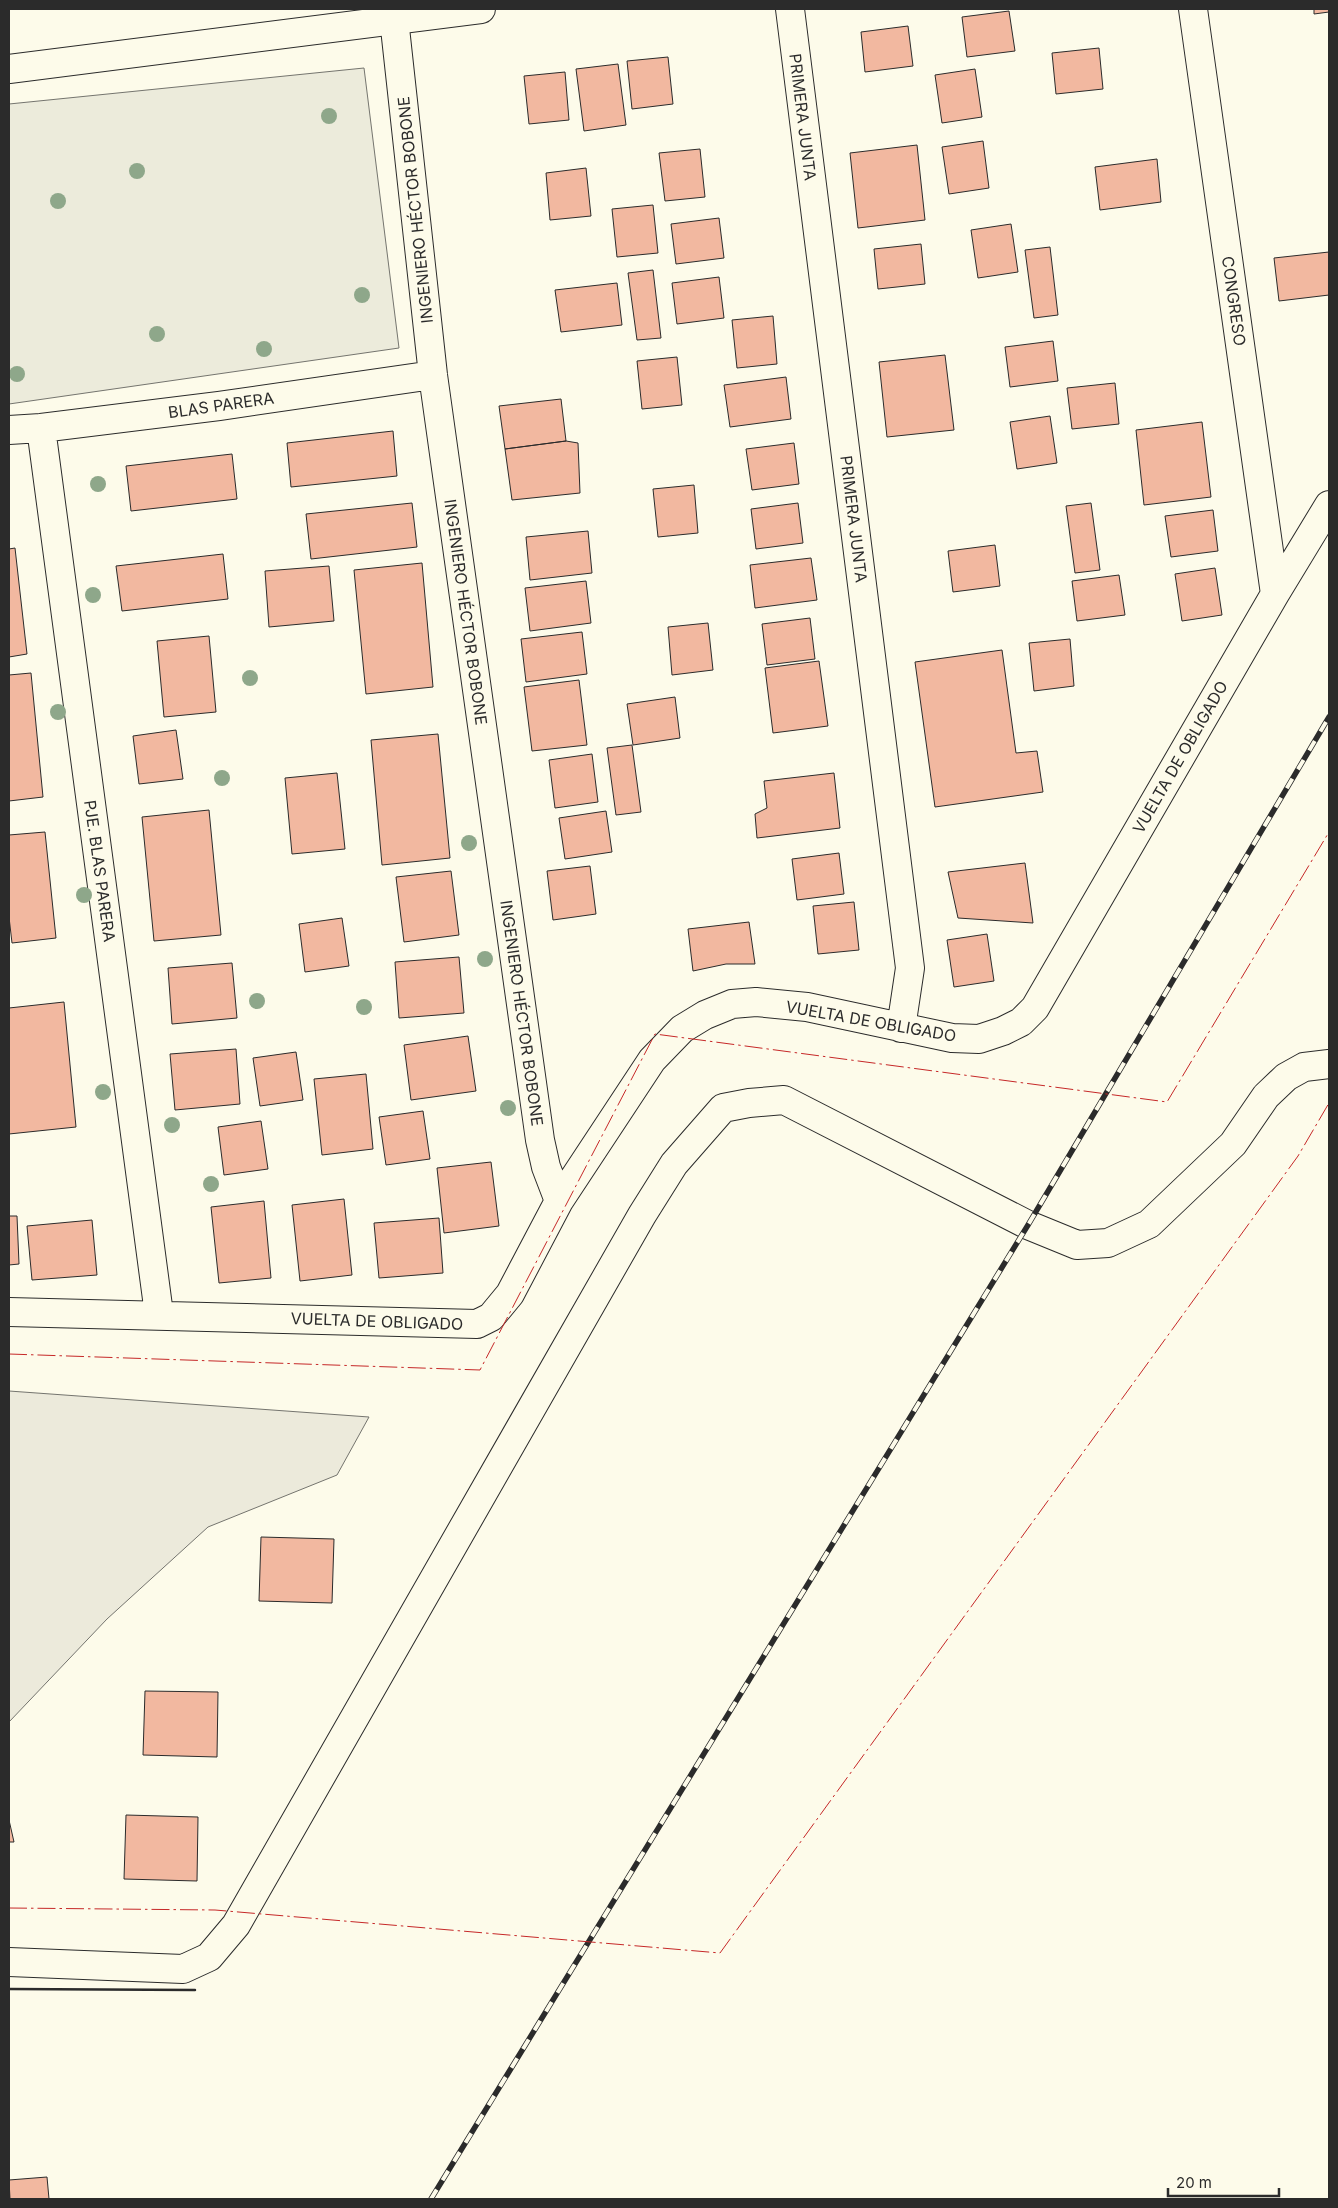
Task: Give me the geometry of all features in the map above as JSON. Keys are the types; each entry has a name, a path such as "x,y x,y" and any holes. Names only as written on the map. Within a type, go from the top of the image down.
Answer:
{"street":[{"path":"9,69 481,9"},
{"name":"PRIMERA JUNTA","path":"790,9 910,968 901,1028"},
{"name":"CONGRESO","path":"1193,9 1275,594"},
{"name":"INGENIERO HÉCTOR BOBONE","path":"394,19 433,375 540,1140 546,1167 559,1201"},
{"name":"BLAS PARERA","path":"9,430 41,428 219,406 433,375"},
{"name":"PJE. BLAS PARERA","path":"41,428 158,1314"},
{"name":"VUELTA DE OBLIGADO","path":"9,1312 158,1314 477,1324 491,1317 510,1294 559,1201 652,1060 682,1028 705,1015 732,1004 756,1002 807,1007 952,1038 979,1039 1003,1032 1021,1022 1035,1008 1275,594 1329,505"},
{"path":"9,1962 183,1969 209,1957 215,1951 236,1925 642,1215 674,1164 723,1108 749,1103 784,1100 1028,1224 1077,1245 1108,1243 1149,1224 1190,1187 1233,1144 1266,1096 1286,1078 1304,1067 1329,1064"}],"shaded area":[{"path":"364,68 399,348 9,404 9,104"},
{"path":"9,1391 369,1417 337,1475 208,1527 107,1619 9,1722"}],"building":[{"path":"1314,9 1329,9 1329,12 1314,14"},
{"path":"1009,11 1015,51 967,57 962,17"},
{"path":"908,26 913,66 865,72 861,32"},
{"path":"1099,48 1103,89 1056,94 1052,53"},
{"path":"668,57 673,104 632,109 627,61"},
{"path":"618,64 626,125 584,131 576,69"},
{"path":"975,69 982,117 942,123 935,75"},
{"path":"565,72 569,120 529,124 524,76"},
{"path":"983,141 989,188 949,194 942,147"},
{"path":"917,145 925,220 858,228 850,153"},
{"path":"700,149 705,197 665,201 659,153"},
{"path":"1157,159 1161,202 1100,210 1095,167"},
{"path":"586,168 591,216 550,220 546,173"},
{"path":"653,205 658,253 617,257 612,209"},
{"path":"719,218 724,258 676,264 671,224"},
{"path":"1011,224 1018,272 978,278 971,230"},
{"path":"921,244 925,284 878,289 874,249"},
{"path":"1050,247 1058,315 1034,318 1025,250"},
{"path":"1329,252 1329,295 1279,301 1274,258"},
{"path":"653,270 661,338 637,340 628,273"},
{"path":"719,277 724,318 677,324 672,283"},
{"path":"617,283 622,325 561,332 555,290"},
{"path":"773,316 777,364 737,368 732,320"},
{"path":"1053,341 1058,381 1010,387 1005,347"},
{"path":"945,355 954,430 887,437 879,362"},
{"path":"677,357 682,405 642,409 637,361"},
{"path":"786,377 791,419 730,427 724,385"},
{"path":"1115,383 1119,424 1072,429 1067,388"},
{"path":"561,399 566,441 505,449 499,406"},
{"path":"1050,416 1057,463 1017,469 1010,422"},
{"path":"1202,422 1211,497 1144,505 1136,430"},
{"path":"393,431 397,476 291,487 287,443"},
{"path":"566,441 578,443 580,493 512,500 505,449"},
{"path":"794,443 799,484 752,490 746,449"},
{"path":"232,454 237,499 131,511 126,466"},
{"path":"694,485 698,533 658,537 653,489"},
{"path":"412,503 417,547 311,559 306,514"},
{"path":"798,503 803,543 756,549 751,509"},
{"path":"1091,503 1100,570 1075,573 1066,506"},
{"path":"1213,510 1218,551 1171,557 1165,516"},
{"path":"588,531 592,573 530,580 526,537"},
{"path":"995,545 1000,586 953,592 948,551"},
{"path":"15,548 27,654 9,657 9,549"},
{"path":"223,554 228,599 122,611 116,566"},
{"path":"811,558 817,600 755,608 750,565"},
{"path":"422,563 433,687 366,694 354,570"},
{"path":"329,566 334,621 269,627 265,571"},
{"path":"1215,568 1222,615 1182,621 1175,574"},
{"path":"1119,575 1125,615 1077,621 1072,581"},
{"path":"586,581 591,623 530,631 525,588"},
{"path":"810,618 815,659 767,665 762,624"},
{"path":"708,623 713,670 672,675 668,627"},
{"path":"582,632 587,674 526,682 521,639"},
{"path":"209,636 216,712 164,717 157,641"},
{"path":"1070,639 1074,686 1034,691 1029,643"},
{"path":"1002,650 1016,753 1037,751 1043,792 935,807 915,662"},
{"path":"819,661 828,726 773,733 765,668"},
{"path":"31,673 43,797 9,801 9,675"},
{"path":"579,680 587,745 532,751 524,687"},
{"path":"675,697 680,738 633,745 627,704"},
{"path":"176,730 183,779 139,784 133,736"},
{"path":"438,734 450,858 382,865 371,740"},
{"path":"632,745 641,812 616,815 607,748"},
{"path":"592,754 598,802 555,808 549,760"},
{"path":"337,773 345,849 292,854 285,778"},
{"path":"834,773 840,828 757,838 755,814 767,808 764,781"},
{"path":"209,810 221,935 154,941 142,817"},
{"path":"606,811 612,852 565,859 559,818"},
{"path":"45,832 56,938 12,943 9,917 9,835"},
{"path":"839,853 844,894 797,900 792,859"},
{"path":"1025,863 1033,923 958,918 948,872"},
{"path":"590,866 596,914 553,920 547,871"},
{"path":"451,871 459,935 404,942 396,877"},
{"path":"854,902 859,950 818,954 813,906"},
{"path":"342,918 349,966 305,972 299,924"},
{"path":"749,922 755,964 726,964 693,971 688,929"},
{"path":"987,934 994,981 954,987 947,940"},
{"path":"459,957 464,1013 399,1018 395,962"},
{"path":"232,963 237,1018 172,1024 168,968"},
{"path":"64,1002 76,1127 9,1134 9,1008"},
{"path":"468,1036 476,1091 411,1100 404,1045"},
{"path":"236,1049 240,1104 175,1110 170,1054"},
{"path":"296,1052 303,1100 260,1106 253,1058"},
{"path":"366,1074 373,1149 322,1155 314,1079"},
{"path":"423,1111 430,1159 386,1165 379,1117"},
{"path":"261,1121 268,1169 224,1175 218,1127"},
{"path":"491,1162 499,1226 444,1233 437,1168"},
{"path":"344,1199 352,1275 300,1281 292,1205"},
{"path":"264,1201 271,1278 219,1283 211,1207"},
{"path":"9,1216 17,1216 19,1264 9,1265"},
{"path":"439,1218 443,1273 379,1278 374,1223"},
{"path":"92,1220 97,1275 32,1280 27,1226"},
{"path":"261,1537 334,1539 332,1603 259,1601"},
{"path":"145,1691 218,1692 217,1757 143,1755"},
{"path":"126,1815 198,1817 197,1881 124,1879"},
{"path":"9,1820 14,1842 9,1842"},
{"path":"47,2177 49,2199 10,2199 9,2180"}],"railway":[{"path":"431,2199 1028,1225 1329,717"}],"wall":[{"path":"9,1989 195,1990"}],"power":[{"path":"9,1354 480,1370 655,1034 1167,1102 1329,832"},
{"path":"9,1908 215,1910 720,1953 1298,1156 1329,1103"}]}
